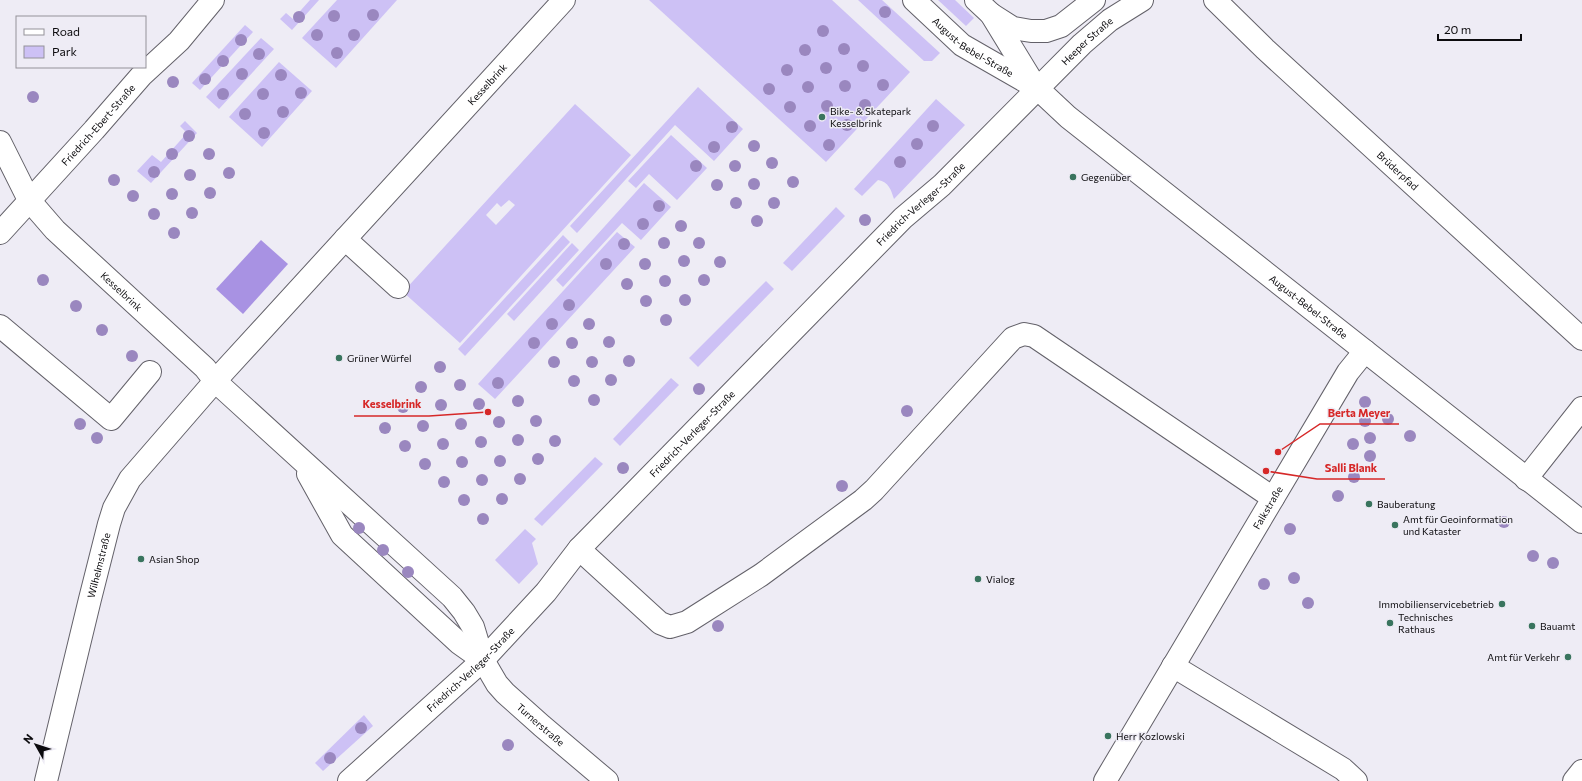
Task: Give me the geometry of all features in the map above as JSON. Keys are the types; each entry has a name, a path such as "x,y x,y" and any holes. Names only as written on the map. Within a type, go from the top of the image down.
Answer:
{"street":[{"name":"Friedrich-Ebert-Straße","path":"0,233 141,76 179,41 213,0"},
{"name":"Kesselbrink","path":"215,381 564,0"},
{"name":"August-Bebel-Straße","path":"914,0 962,45 1037,88 1068,117 1582,522"},
{"path":"984,7 1013,28 1031,32 1046,31 1061,26 1094,0"},
{"name":"Heeper Straße","path":"1037,88 1082,44 1110,20 1142,0"},
{"name":"Brüderpfad","path":"1215,0 1265,49 1582,339"},
{"name":"August-Bebel-Straße","path":"984,7 1037,88"},
{"name":"Friedrich-Verleger-Straße","path":"349,781 483,660 521,621 546,592 579,549 903,218 942,185 1037,88"},
{"name":"Kesselbrink","path":"0,142 30,200 55,230 205,368 215,381 452,598 464,612 473,627 483,660"},
{"path":"345,239 398,287"},
{"path":"0,326 111,418 150,372"},
{"path":"579,549 660,623 670,627 687,622 761,575 863,500 874,490 1013,338 1024,334 1034,336 1273,498"},
{"name":"Falkstraße","path":"1105,781 1348,372 1365,351"},
{"name":"Wilhelmstraße","path":"46,781 114,508 130,479 215,381"},
{"path":"1526,479 1582,408"},
{"name":"Kesselbrink","path":"298,456 342,535 459,643 483,660"},
{"name":"Turnerstraße","path":"483,660 497,684 505,693 607,781"},
{"path":"1173,666 1343,769 1356,781"},
{"path":"1574,781 1582,771"}],"green space":[{"path":"310,0 319,0 292,30 280,19 286,13 293,19"},
{"path":"337,0 397,0 336,68 302,38"},
{"name":"Bike- & Skatepark Kesselbrink","path":"649,0 832,0 910,72 826,162"},
{"path":"858,0 882,0 940,53 932,61 924,61"},
{"path":"938,0 955,0 974,18 966,26"},
{"path":"245,25 253,32 200,90 192,83"},
{"path":"261,38 274,49 219,109 206,97"},
{"path":"279,62 312,91 262,147 229,117"},
{"path":"698,87 743,129 714,161 675,125 577,233 570,226"},
{"path":"936,99 965,125 894,199 891,190 887,185 878,180 862,196 854,189"},
{"path":"575,104 631,155 460,343 403,292","holes":["509,200 515,205 496,225 486,215 497,203 501,207"]},
{"path":"185,121 197,133 151,183 137,171 152,155 161,162 187,133 180,126"},
{"path":"671,135 707,168 677,200 649,174 636,188 628,181"},
{"path":"644,183 671,207 641,240 622,223 563,287 556,280"},
{"path":"836,207 845,216 792,271 783,263"},
{"path":"617,232 635,247 495,399 478,384"},
{"path":"563,235 570,242 465,356 458,349"},
{"path":"572,243 579,250 514,321 507,314"},
{"path":"766,281 774,289 698,367 689,358"},
{"path":"671,378 679,385 620,446 613,439"},
{"path":"595,457 603,464 542,526 534,519"},
{"path":"525,529 536,539 532,543 538,564 519,584 495,560"},
{"path":"364,715 373,726 323,771 315,763"}],"shaded area":[{"path":"261,240 288,264 243,314 216,289"}],"place":[{"name":"Bike- & Skatepark Kesselbrink","path":"822,117"},
{"name":"Gegenüber","path":"1073,177"},
{"name":"Grüner Würfel","path":"339,358"},
{"name":"Kesselbrink","path":"488,412"},
{"name":"Berta Meyer","path":"1278,452"},
{"name":"Salli Blank","path":"1266,471"},
{"name":"Bauberatung","path":"1369,504"},
{"name":"Amt für Geoinformation und Kataster","path":"1395,525"},
{"name":"Asian Shop","path":"141,559"},
{"name":"Vialog","path":"978,579"},
{"name":"Immobilienservicebetrieb","path":"1502,604"},
{"name":"Technisches Rathaus","path":"1390,623"},
{"name":"Bauamt","path":"1532,626"},
{"name":"Amt für Verkehr","path":"1568,657"},
{"name":"Herr Kozlowski","path":"1108,736"}]}
